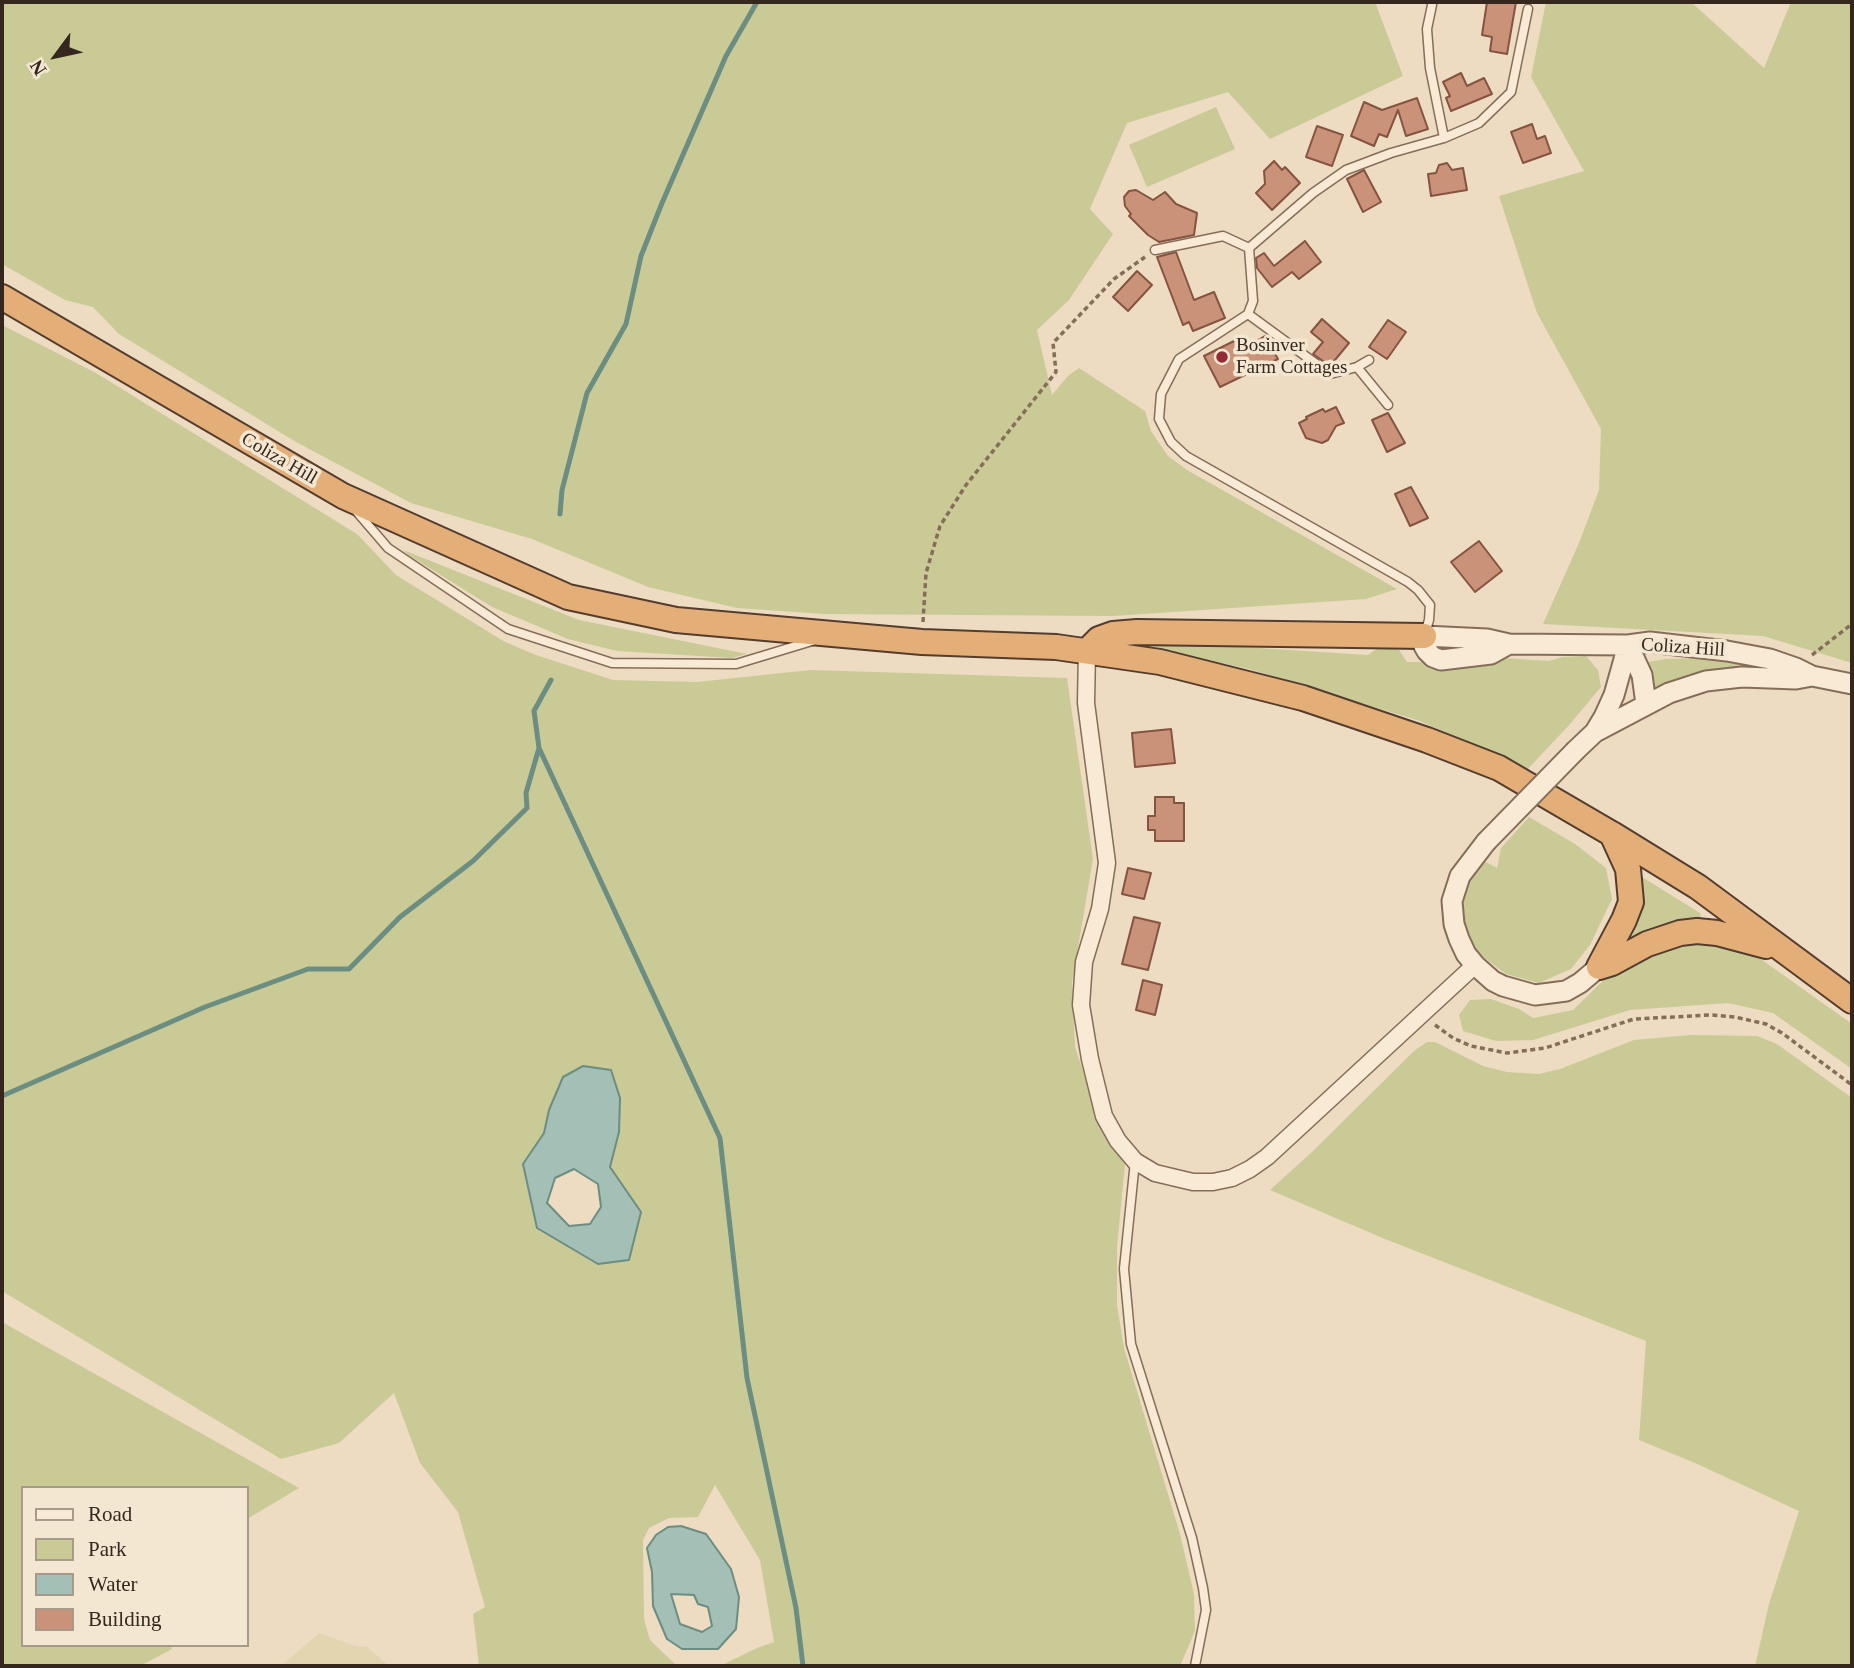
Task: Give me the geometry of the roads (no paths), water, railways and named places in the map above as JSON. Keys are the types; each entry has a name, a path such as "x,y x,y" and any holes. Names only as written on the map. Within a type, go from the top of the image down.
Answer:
{"highway":[{"name":"Coliza Hill","path":"2,297 343,496 568,597 676,620 922,642 1027,645 1160,662 1237,680 1361,716 1499,768 1698,887 1852,1001"},
{"path":"1087,651 1099,639 1113,634 1138,632 1424,636"},
{"path":"1600,967 1625,920 1630,902 1628,869 1612,834"},
{"path":"1600,967 1647,944 1680,933 1697,931 1729,936 1784,951"}],"street":[{"name":"Coliza Hill","path":"1424,636 1427,651 1441,660 1491,653 1509,644 1628,645 1650,642 1770,659 1804,672 1852,684"},
{"path":"1595,732 1614,695 1628,645"},
{"path":"1628,645 1642,675 1640,707"},
{"path":"1087,651 1086,703 1107,863 1100,909 1084,962 1081,1005 1090,1059 1104,1116 1118,1141 1135,1161 1155,1173 1193,1182 1232,1178 1250,1169 1267,1157 1475,965"},
{"path":"1600,967 1566,991 1535,995 1493,981 1466,954 1459,939 1452,901 1460,876 1486,842 1595,732 1640,707 1687,687 1713,680 1742,677 1796,679 1804,672"},
{"path":"1614,695 1640,707"}],"lane":[{"path":"1432,5 1427,29 1430,68 1444,138"},
{"path":"1249,248 1312,192 1346,170 1391,153 1444,138 1479,123 1511,92 1528,9"},
{"path":"1155,250 1223,236 1249,248"},
{"path":"1249,248 1253,301 1248,314 1179,359 1161,394 1159,419 1171,442 1186,456 1408,582 1430,605 1424,636"},
{"path":"1248,314 1330,374 1357,367 1369,360"},
{"path":"1357,367 1388,405"},
{"path":"343,496 388,548 509,629 612,663 736,664 835,634"},
{"path":"1135,1161 1124,1269 1131,1344 1192,1538 1203,1588 1206,1610 1195,1666"}],"water":[{"path":"583,1066 611,1070 620,1098 619,1132 610,1167 641,1212 629,1260 598,1264 537,1228 523,1164 544,1133 549,1110 563,1077","holes":["574,1169 598,1184 601,1207 590,1224 569,1226 547,1203 555,1178"]},
{"path":"681,1526 706,1534 731,1569 739,1597 736,1629 718,1649 682,1649 667,1639 653,1606 652,1572 647,1548 656,1535 668,1527","holes":["671,1594 694,1595 698,1604 708,1607 712,1626 702,1632 680,1624"]}],"waterway":[{"path":"560,514 562,490 587,393 626,324 641,256 662,203 726,56 757,2"},
{"path":"2,1096 205,1007 308,969 349,969 400,917 473,861 527,808 526,793 539,748 534,711 551,680"},
{"path":"539,748 720,1138 747,1378 796,1608 803,1666"}],"place":[{"name":"Bosinver Farm Cottages","path":"1222,357"}]}
